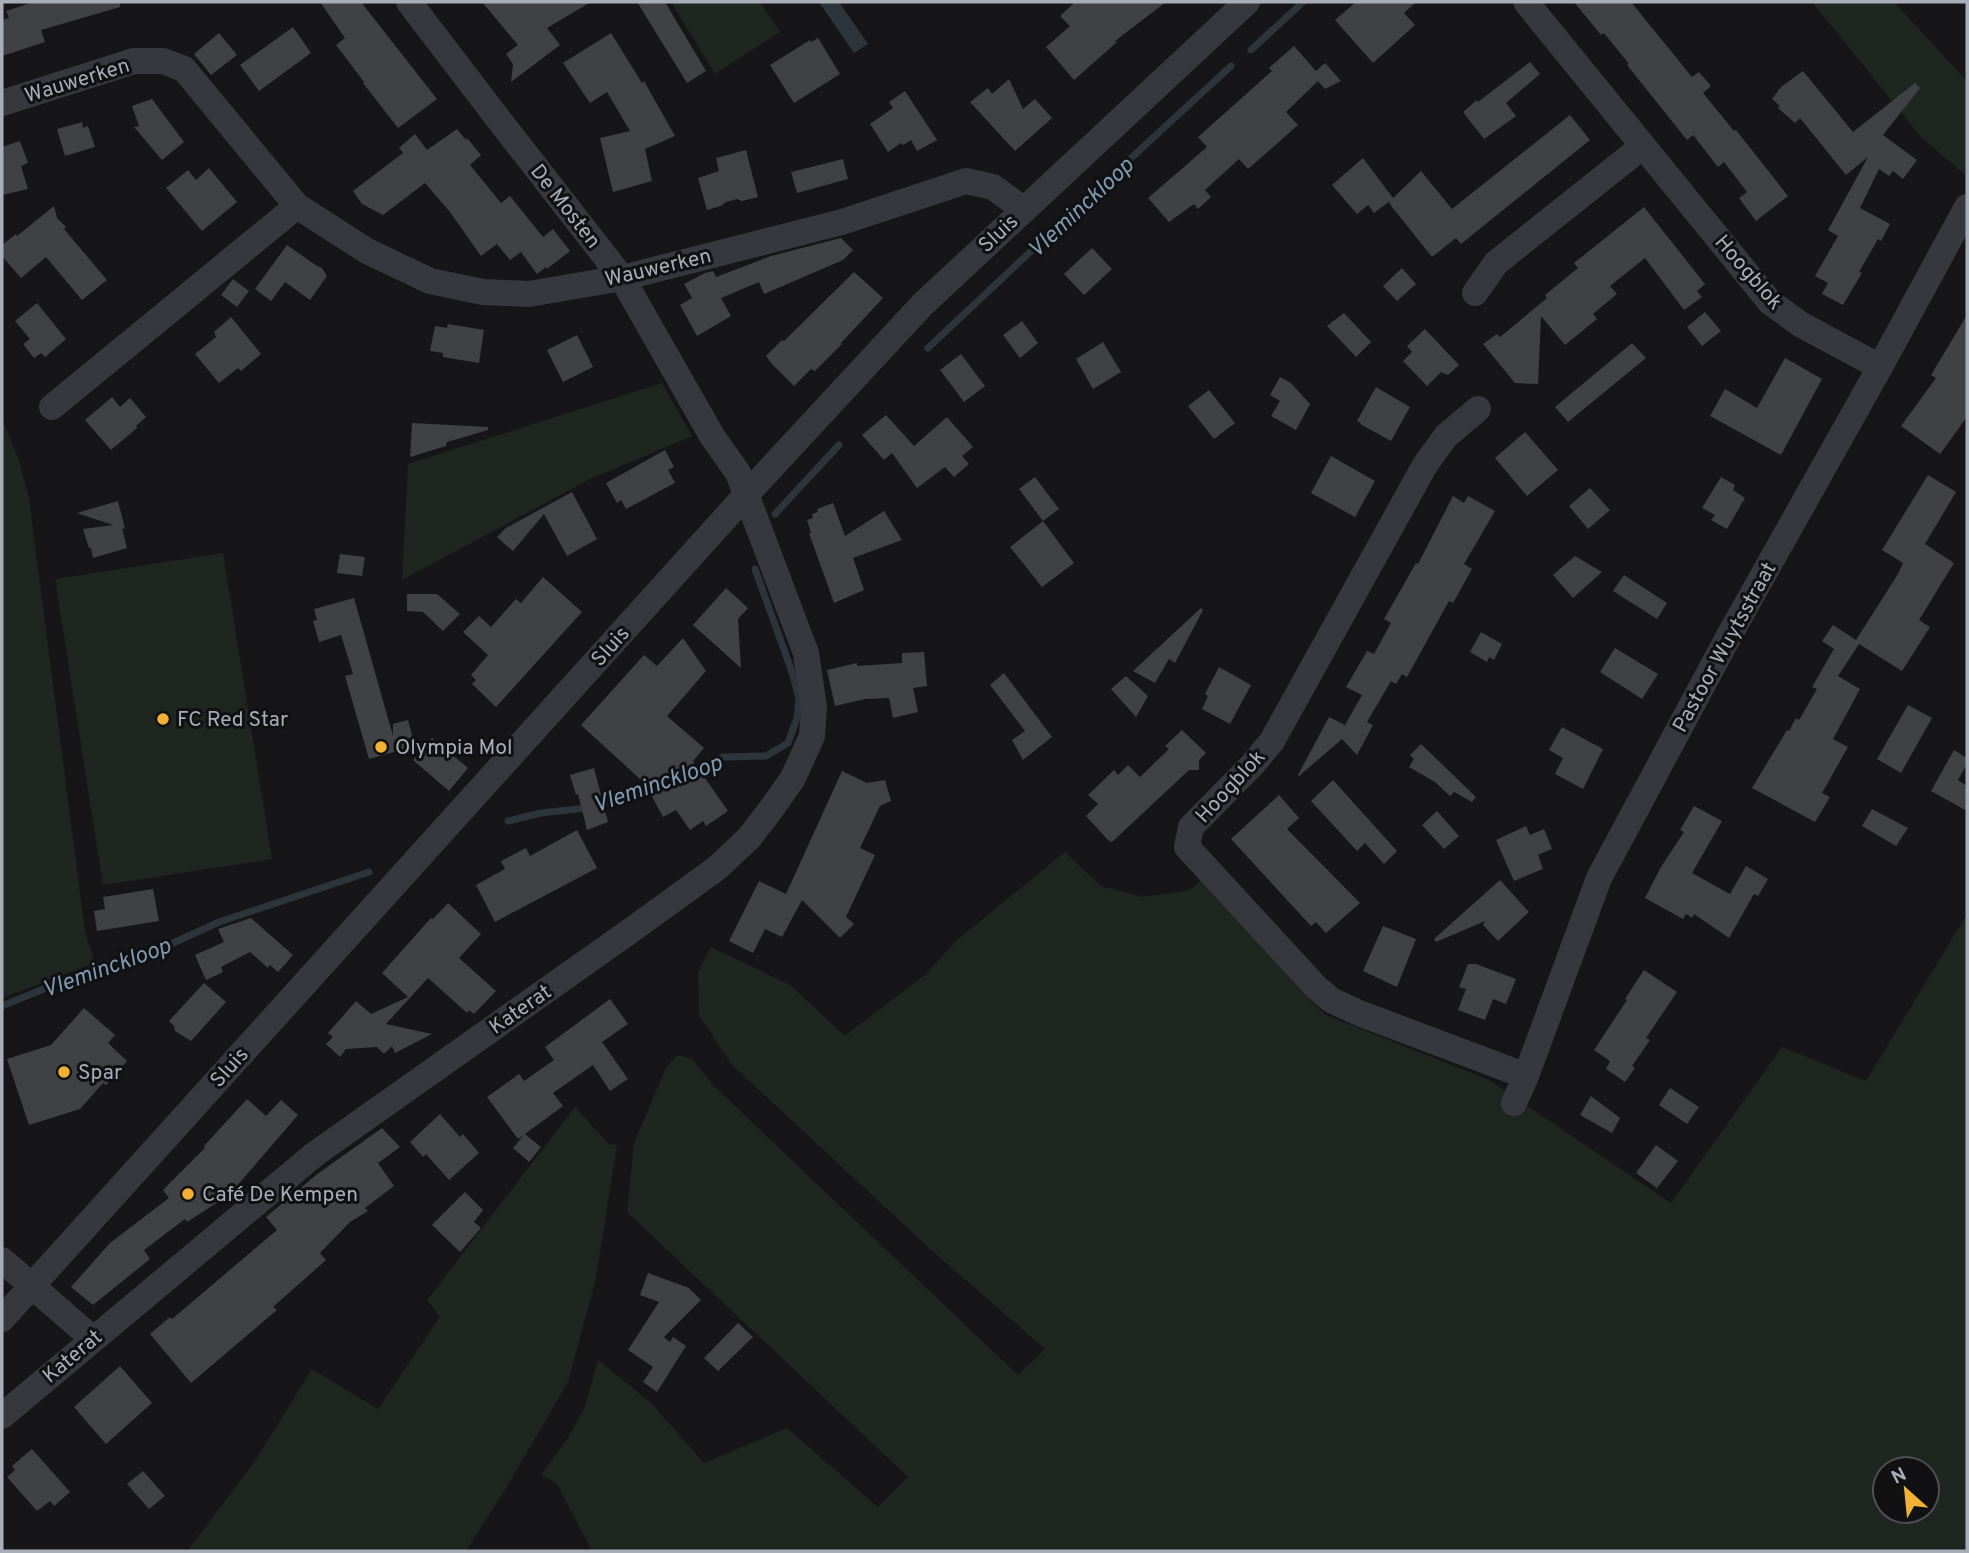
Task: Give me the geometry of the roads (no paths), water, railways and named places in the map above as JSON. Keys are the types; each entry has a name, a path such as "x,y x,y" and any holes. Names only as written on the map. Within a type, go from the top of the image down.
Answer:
{"street":[{"name":"De Mosten","path":"410,2 622,278 712,436 738,473 746,495"},
{"name":"Sluis","path":"2,1319 746,495 922,305 1247,2"},
{"name":"Hoogblok","path":"1527,2 1770,302 1800,324 1880,367"},
{"name":"Wauwerken","path":"2,103 134,61 163,61 184,69 297,206 367,251 430,281 483,292 529,294 622,278 842,222 967,181 993,187 1023,209"},
{"path":"1475,293 1496,263 1643,146"},
{"path":"52,407 297,206"},
{"name":"Pastoor Wuytsstraat","path":"1514,1103 1599,878 1730,634 1967,206"},
{"name":"Hoogblok","path":"1478,409 1446,436 1425,465 1272,741 1191,827 1187,847 1331,1000 1526,1076"},
{"name":"Katerat","path":"2,1416 315,1154 696,883 749,838 793,778 812,736 814,707 806,653 746,495"},
{"path":"2,1260 93,1339"}],"waterway":[{"name":"Vleminckloop","path":"1251,50 1303,2"},
{"name":"Vleminckloop","path":"928,348 1231,66"},
{"name":"Vleminckloop","path":"775,514 839,445"},
{"name":"Vleminckloop","path":"692,771 723,757 766,756 788,743 797,718 799,698 792,672 755,569"},
{"name":"Vleminckloop","path":"508,821 541,813 586,808 658,785"},
{"name":"Vleminckloop","path":"2,1006 95,968 158,950 219,922 369,872"}],"place":[{"name":"FC Red Star","path":"163,719"},
{"name":"Olympia Mol","path":"381,747"},
{"name":"Spar","path":"64,1072"},
{"name":"Café De Kempen","path":"188,1194"}]}
